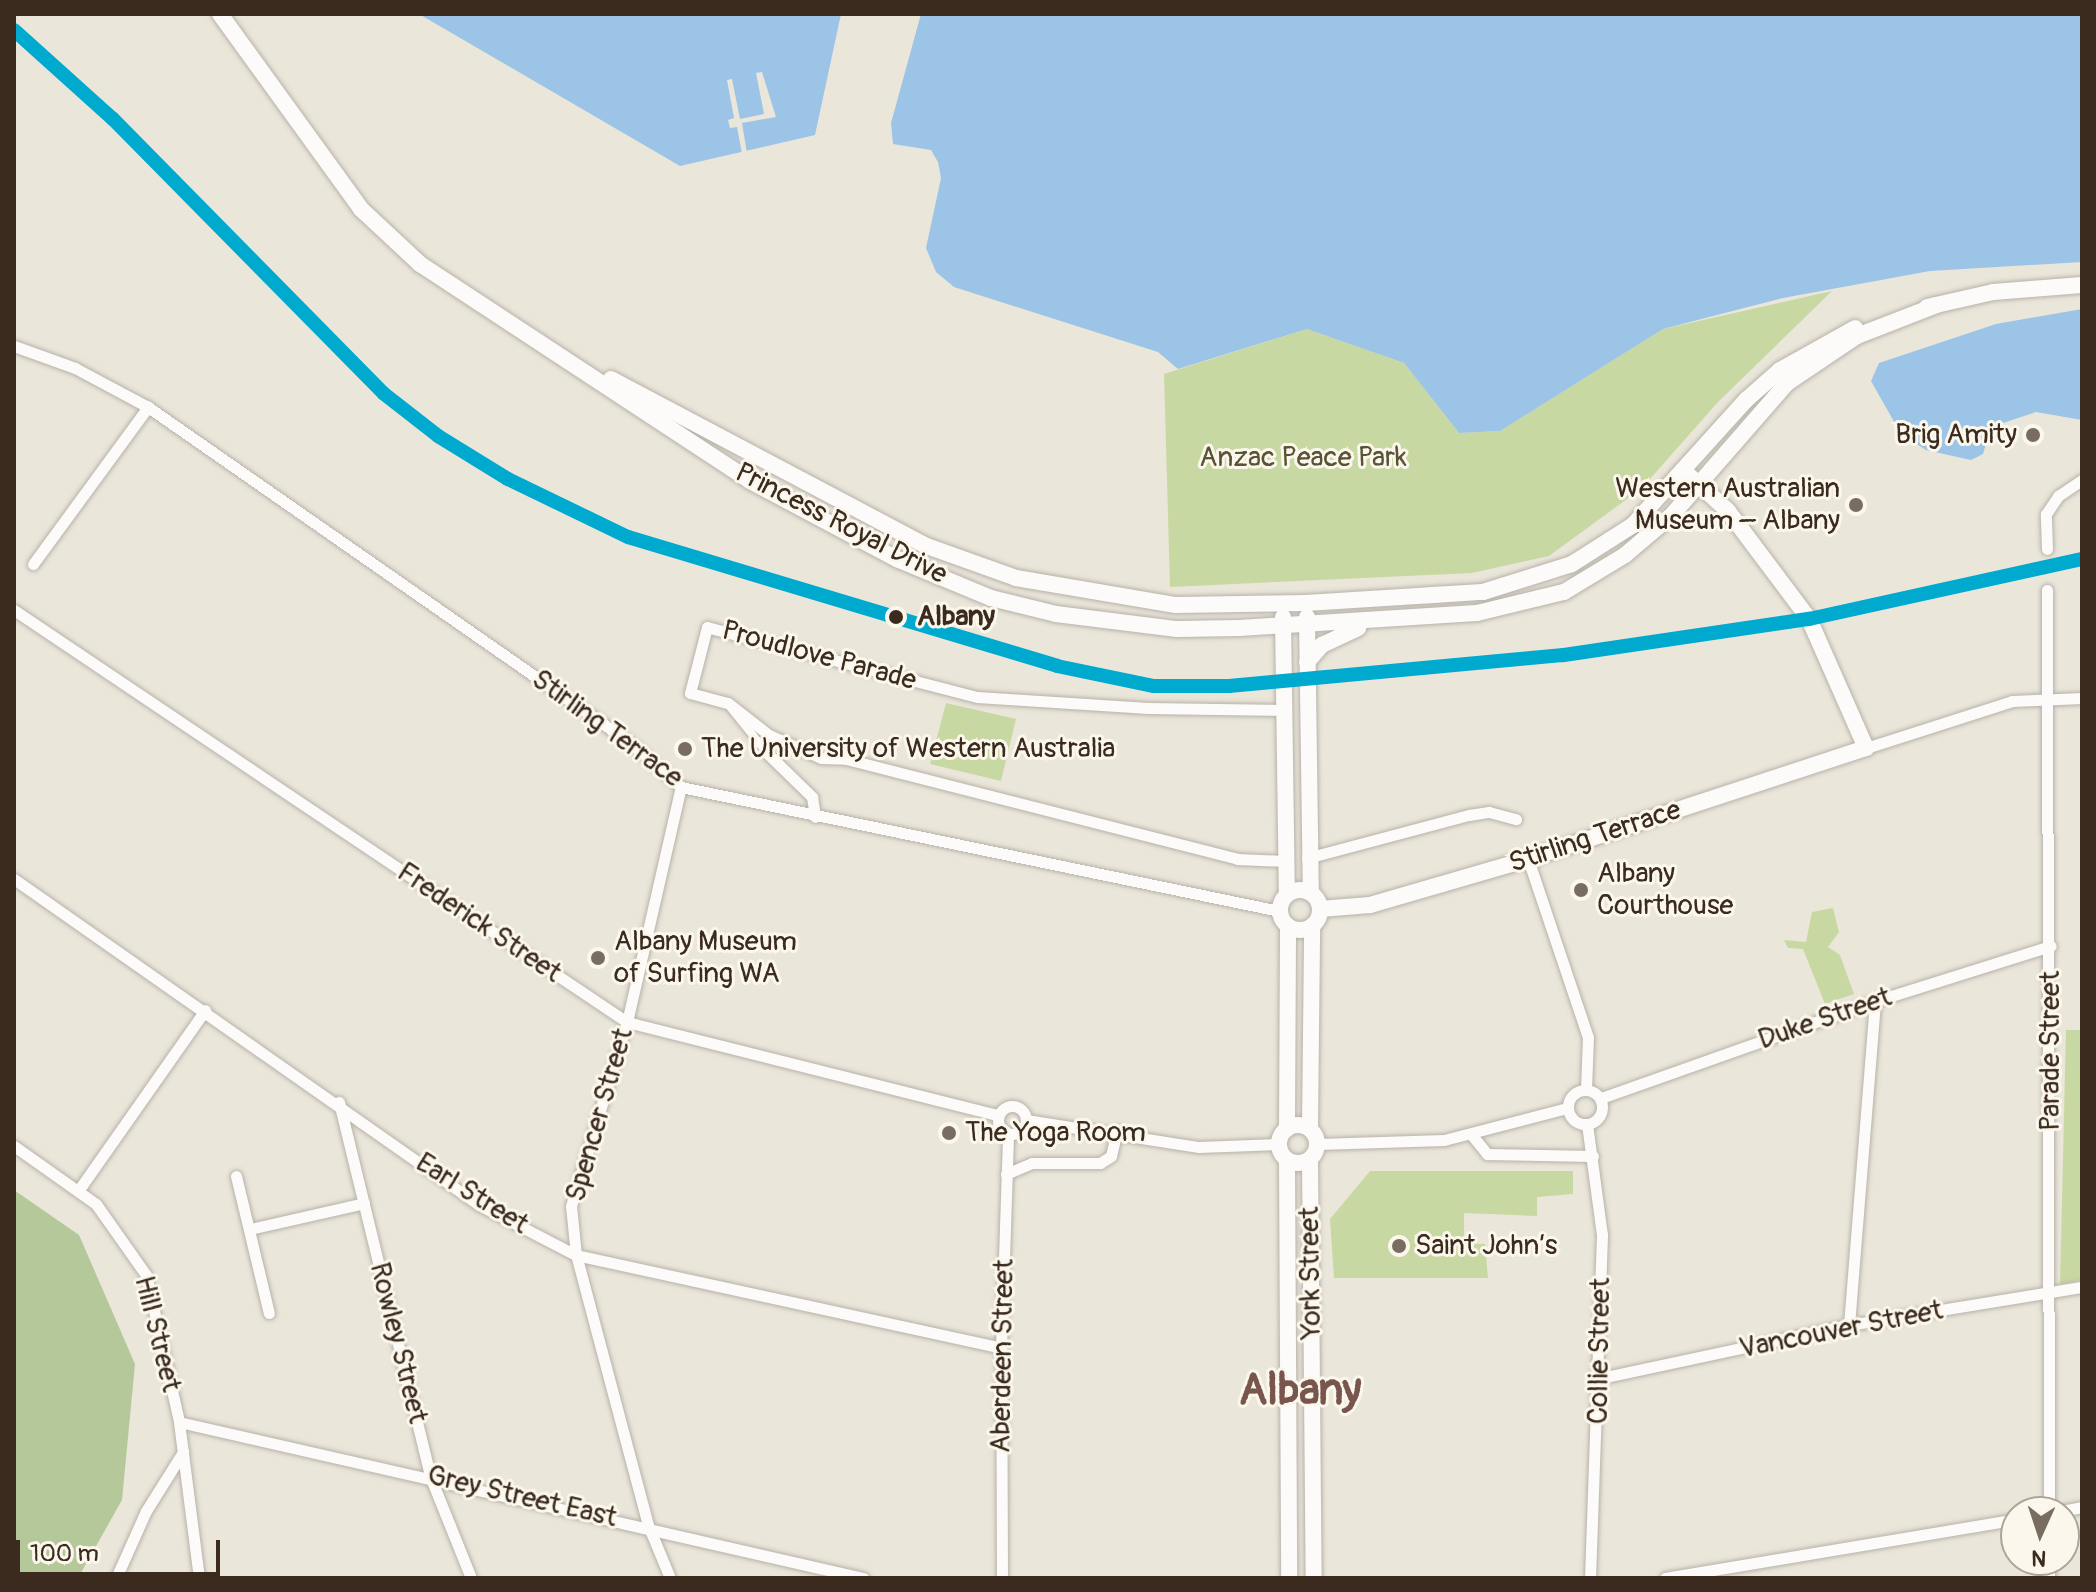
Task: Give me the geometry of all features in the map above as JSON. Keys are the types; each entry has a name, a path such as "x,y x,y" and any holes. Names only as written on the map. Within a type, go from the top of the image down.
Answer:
{"main road":[{"name":"Princess Royal Drive","path":"220,14 361,209 420,264 487,310 750,481 897,559 991,598 1116,623 1239,628 1307,625 1519,607 1564,592 1625,555 1700,485 1787,383 1857,336 1937,305"},
{"name":"Princess Royal Drive","path":"487,310 761,462 924,545 1016,578 1176,605 1306,603 1483,592 1543,576 1603,549 1633,525 1746,400 1822,343 1873,320 1993,292 2082,285"},
{"path":"750,481 761,462"},
{"path":"1683,470 1728,511 1809,619 1866,748"},
{"path":"1283,603 1287,894 1279,911 1288,927 1287,1129 1279,1144 1287,1160 1310,1160 1318,1144 1310,1129 1312,926 1320,909 1311,893 1307,858 1306,603"},
{"path":"1307,662 1341,631 1446,615"},
{"path":"1239,628 1265,633 1285,663"},
{"path":"1286,710 1307,710"},
{"name":"Stirling Terrace","path":"1320,909 1370,905 1528,859 1866,748"},
{"path":"1286,861 1307,858"},
{"path":"1287,894 1311,893"},
{"path":"1288,927 1312,926"},
{"path":"1287,1129 1310,1129"},
{"name":"York Street","path":"1287,1160 1289,1578"},
{"name":"York Street","path":"1310,1160 1312,1578"},
{"path":"1295,1578 1312,1578"}],"street":[{"name":"Stirling Terrace","path":"14,346 104,381 148,407 632,744 681,787 1279,911"},
{"path":"33,564 148,407"},
{"path":"2047,549 2046,514 2058,496 2082,480"},
{"name":"Parade Street","path":"2047,590 2051,946 2049,1496"},
{"name":"Frederick Street","path":"14,610 627,1022 998,1115"},
{"name":"Proudlove Parade","path":"1286,710 982,697 707,627 690,693 728,703 769,735 821,758 846,759 1237,859 1286,861"},
{"path":"1866,748 2012,701 2048,696 2082,698"},
{"path":"728,703 768,754 812,797 815,817"},
{"name":"Spencer Street","path":"670,1578 648,1525 576,1255 571,1206 627,1022 681,787"},
{"path":"1307,858 1469,815 1489,812 1516,819"},
{"path":"1528,859 1588,1037 1586,1089"},
{"name":"Earl Street","path":"14,879 339,1102 479,1205 576,1255 1001,1348"},
{"name":"Duke Street","path":"1601,1098 1875,1001 2051,946"},
{"path":"1849,1325 1875,1001"},
{"path":"78,1191 205,1010"},
{"path":"1586,1089 1601,1098 1600,1116 1587,1124 1575,1122 1567,1108 1571,1097 1586,1089"},
{"name":"Rowley Street","path":"339,1102 430,1476 471,1578"},
{"path":"1026,1120 1021,1131 1008,1134 1000,1129 998,1115 1014,1106 1026,1120 1117,1131 1199,1147 1279,1144"},
{"path":"1318,1144 1426,1142 1471,1134 1567,1108"},
{"name":"Collie Street","path":"1587,1124 1602,1235 1601,1378 1590,1578"},
{"path":"1006,1174 1032,1163 1100,1163 1111,1156 1117,1131"},
{"name":"Aberdeen Street","path":"1002,1578 1001,1348 1008,1134"},
{"path":"1471,1134 1487,1154 1593,1156"},
{"name":"Hill Street","path":"14,1146 78,1191 110,1219 146,1275 179,1422 199,1578"},
{"path":"236,1176 269,1313"},
{"path":"250,1229 364,1203"},
{"name":"Vancouver Street","path":"1601,1378 1849,1325 2082,1287"},
{"name":"Grey Street East","path":"179,1422 648,1525 863,1578"},
{"path":"116,1578 146,1511 183,1452"},
{"path":"1665,1578 2000,1522"}],"green space":[{"name":"Anzac Peace Park","path":"1832,291 1718,402 1642,488 1549,556 1472,573 1170,587 1164,374 1307,329 1404,363 1459,433 1500,431 1663,329"},
{"path":"946,703 1016,719 1001,781 930,764"},
{"path":"1833,908 1839,932 1828,947 1840,955 1854,994 1825,1004 1803,949 1788,948 1784,940 1806,942 1812,912"},
{"path":"2066,1030 2082,1030 2082,1280 2060,1284"},
{"path":"1370,1171 1573,1171 1573,1194 1537,1197 1537,1216 1464,1213 1464,1244 1485,1244 1488,1278 1334,1278 1330,1219"},
{"path":"14,1190 79,1235 135,1364 122,1500 78,1578 14,1578"}],"water":[{"path":"419,14 841,14 815,135 680,166"},
{"path":"921,14 2082,14 2082,262 1930,271 1783,298 1663,329 1500,431 1459,433 1404,363 1307,329 1178,369 1158,352 954,287 936,272 926,248 941,178 938,162 931,150 893,144 891,123"},
{"path":"2082,309 2082,420 2036,412 1991,427 1983,454 1971,460 1926,450 1901,434 1871,381 1879,363 1996,324"}],"pier":[{"path":"762,72 776,117 742,123 747,153 742,154 737,127 730,128 728,120 734,118 727,80 732,79 740,119 764,114 756,73"}],"transit line":[{"path":"14,30 113,119 383,393 438,436 508,479 628,537 1057,666 1154,686 1229,686 1564,655 1809,619 2082,559"}],"place":[{"name":"Brig Amity","path":"2033,435"},
{"name":"Western Australian Museum – Albany","path":"1856,505"},
{"name":"Albany","path":"896,617"},
{"name":"The University of Western Australia","path":"685,749"},
{"name":"Albany Courthouse","path":"1581,890"},
{"name":"Albany Museum of Surfing WA","path":"598,958"},
{"name":"The Yoga Room","path":"949,1133"},
{"name":"Saint John’s","path":"1399,1246"}],"district":[{"name":"Albany","path":"1300,1391"}]}
